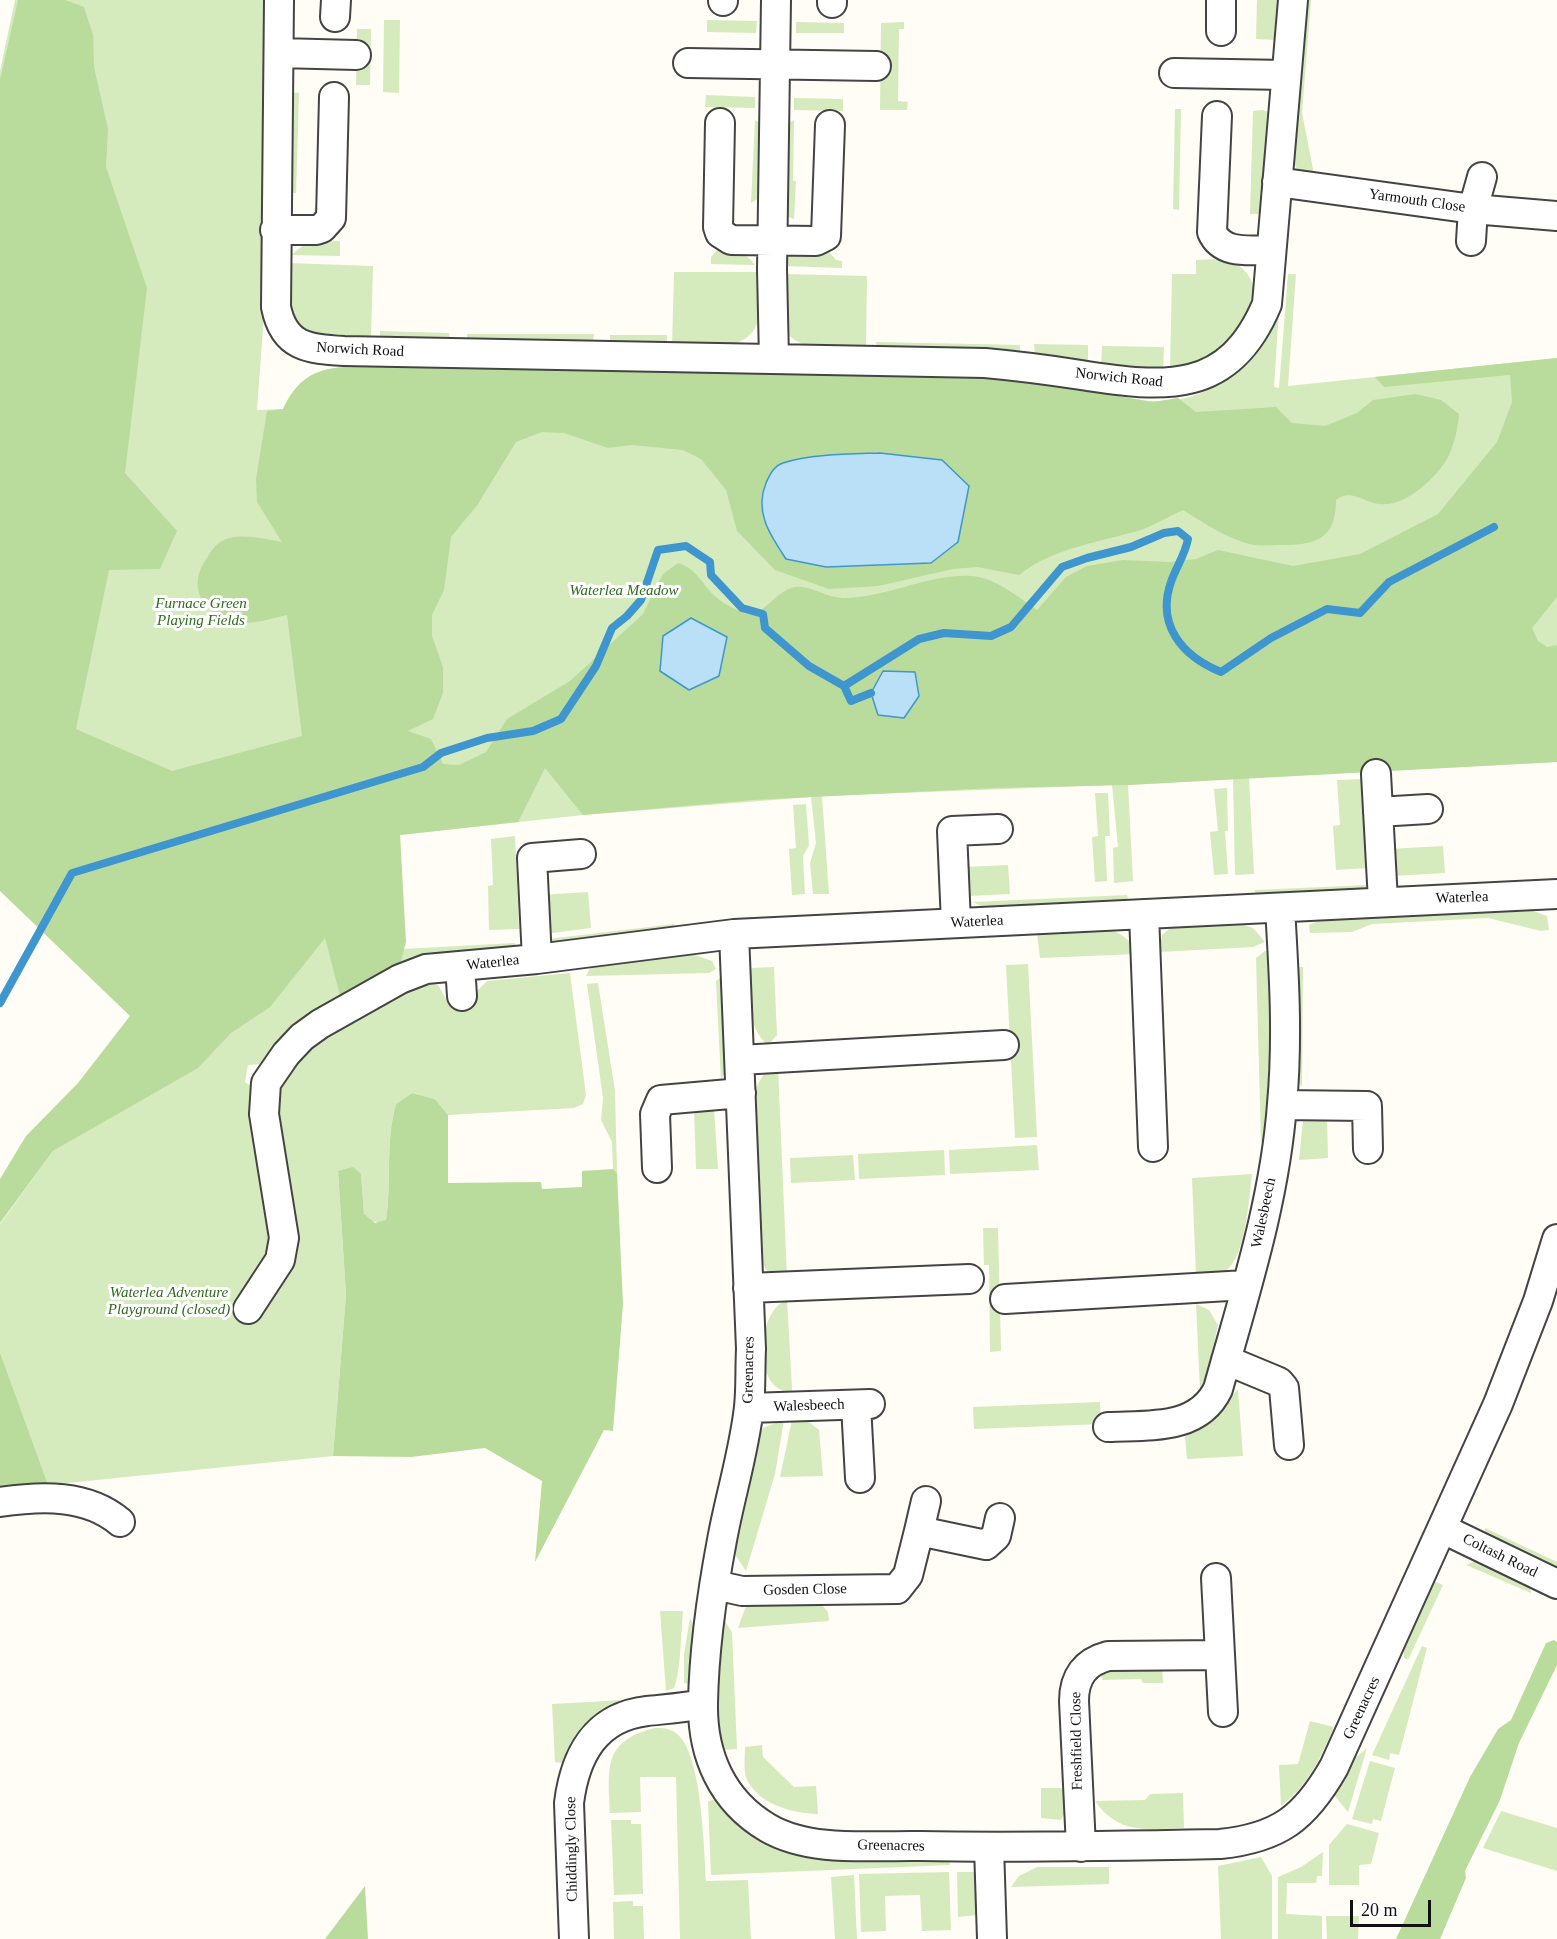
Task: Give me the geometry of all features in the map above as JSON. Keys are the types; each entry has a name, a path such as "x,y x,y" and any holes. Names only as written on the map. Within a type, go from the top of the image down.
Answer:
{"street":[{"name":"Norwich Road","path":"279,0 276,307 279,323 289,337 305,346 344,351 985,363 1039,368 1150,384 1188,380 1221,365 1247,342 1267,304 1293,0"},
{"path":"774,359 776,0"},
{"path":"1221,0 1221,31"},
{"path":"279,53 356,55"},
{"path":"688,63 876,66"},
{"path":"1174,73 1286,75"},
{"path":"275,231 316,230 322,228 331,218 334,97"},
{"path":"1217,116 1212,232 1221,245 1230,249 1271,250"},
{"path":"720,123 720,233 731,240 816,242 826,236 830,125"},
{"path":"1471,241 1473,209 1482,177"},
{"name":"Yarmouth Close","path":"1277,182 1473,209 1557,216"},
{"path":"1376,774 1383,901"},
{"path":"1378,812 1428,809"},
{"path":"956,923 952,831 998,829"},
{"path":"537,959 532,858 581,854"},
{"name":"Waterlea","path":"248,1309 280,1260 284,1238 264,1114 266,1083 302,1037 345,1008 400,979 426,969 537,959 734,934 1557,894"},
{"name":"Walesbeech","path":"1108,1427 1187,1420 1205,1409 1213,1399 1226,1360 1271,1186 1282,1105 1284,1050 1280,908"},
{"path":"1144,914 1153,1148"},
{"name":"Greenacres","path":"734,934 751,1349 749,1408 715,1585 703,1704 708,1755 717,1777 742,1809 770,1829 792,1838 820,1843 989,1847 1220,1844 1248,1841 1282,1827 1298,1815 1313,1800 1334,1767 1443,1529 1522,1344 1557,1239"},
{"path":"460,966 462,996"},
{"path":"740,1060 1004,1045"},
{"path":"657,1168 655,1114 660,1100 741,1094"},
{"path":"1282,1105 1367,1106 1368,1149"},
{"path":"748,1288 969,1280"},
{"path":"1005,1299 1246,1286"},
{"path":"1226,1360 1278,1382 1284,1388 1289,1445"},
{"name":"Walesbeech","path":"749,1408 863,1404 860,1478"},
{"path":"0,1502 36,1497 76,1501 107,1511 120,1522"},
{"path":"926,1501 919,1531 986,1545 996,1536 1000,1518"},
{"name":"Coltash Road","path":"1443,1529 1557,1584"},
{"name":"Gosden Close","path":"715,1585 742,1591 897,1589 908,1575 919,1531"},
{"path":"1216,1578 1223,1712"},
{"name":"Freshfield Close","path":"1081,1847 1074,1701 1077,1678 1094,1660 1108,1656 1220,1655"},
{"name":"Chiddingly Close","path":"574,1939 569,1803 571,1785 582,1752 591,1739 626,1717 646,1711 703,1704"},
{"path":"989,1847 992,1939"}],"green space":[{"path":"15,0 269,0 264,315 257,410 283,409 300,384 320,372 345,367 374,366 1070,387 1129,399 1170,400 1189,397 1208,390 1225,378 1279,309 1274,387 1279,388 1288,274 1296,274 1288,386 1557,358 1557,762 1249,778 1254,874 1235,875 1233,779 1128,785 1133,881 1114,883 1113,848 1118,847 1112,785 822,796 829,894 813,894 810,863 816,843 811,797 583,815 400,835 404,949 514,943 518,948 421,957 262,1064 248,1065 245,1082 254,1088 274,1091 312,1040 422,982 438,985 449,1004 474,1004 478,990 487,981 570,973 586,1095 583,1104 574,1108 448,1115 435,1099 412,1093 396,1104 391,1133 386,1220 381,1223 369,1221 364,1214 361,1174 338,1171 346,1295 333,1456 48,1485 0,1487 0,1224 53,1151 197,1067 0,888 0,71"},
{"path":"18,0 65,0 84,7 93,35 94,67 108,129 106,167 147,288 125,473 177,531 160,569 109,570 76,729 172,771 302,736 287,615 245,623 220,617 204,602 199,592 198,582 200,570 211,552 217,544 226,539 250,537 282,542 257,502 256,479 267,411 283,409 300,384 320,371 332,368 374,366 1022,379 1153,402 1178,398 1196,412 1276,407 1292,423 1325,426 1357,413 1373,400 1416,394 1441,400 1459,414 1455,437 1447,459 1427,483 1408,497 1389,504 1373,503 1352,495 1341,497 1336,500 1335,513 1328,531 1314,541 1294,545 1245,543 1226,535 1183,510 1141,530 1062,552 1032,566 1019,575 977,567 953,569 878,586 829,589 775,570 737,531 726,490 701,459 683,450 632,445 608,448 564,433 542,432 516,442 478,504 451,537 444,590 432,615 432,636 443,667 443,693 433,719 408,731 431,739 443,764 459,765 486,752 507,719 570,681 643,614 663,574 678,563 695,573 724,603 753,615 784,592 795,587 844,598 876,594 940,578 972,576 998,584 1037,610 1066,577 1087,566 1123,560 1170,562 1196,559 1218,550 1293,566 1360,554 1438,514 1497,442 1512,402 1510,375 1384,387 1375,377 1557,358 1557,597 1532,628 1538,641 1547,647 1557,645 1557,762 1128,785 994,788 753,800 583,815 545,768 518,822 400,835 406,942 398,972 342,1003 325,938 270,1007 231,1033 198,1068 53,1151 0,1223 0,1179 26,1136 78,1083 130,1016 0,891 0,80","holes":["880,453 942,460 962,516 958,542 931,563 826,567 783,463 817,457","727,637 718,676 689,690"]},
{"path":"1257,0 1280,0 1275,40 1256,39"},
{"path":"1302,0 1311,0 1302,113 1313,169 1310,178 1297,169 1293,160"},
{"path":"384,20 400,20 399,93 383,92"},
{"path":"707,20 757,21 756,33 707,32"},
{"path":"796,22 844,23 844,33 796,33"},
{"path":"904,22 904,29 899,29 898,101 908,102 907,110 880,110 881,23"},
{"path":"357,29 371,29 370,85 356,85"},
{"path":"291,92 299,93 296,193 289,193"},
{"path":"706,95 755,97 755,108 705,107"},
{"path":"794,98 843,99 843,111 794,110"},
{"path":"1175,109 1181,109 1179,210 1173,209"},
{"path":"1253,111 1268,112 1261,214 1250,214"},
{"path":"755,120 763,125 762,196 751,203"},
{"path":"794,120 793,181 796,181 794,219 786,216 787,124"},
{"path":"310,240 340,241 340,256 291,255"},
{"path":"718,249 739,252 755,265 711,264 711,257"},
{"path":"796,251 829,252 836,260 842,261 842,268 784,266 786,259"},
{"path":"1196,260 1221,260 1238,265 1250,278 1254,289 1253,300 1245,321 1221,348 1197,362 1170,371 1172,274 1196,274"},
{"path":"288,263 373,266 371,339 336,339 311,334 301,329 293,321 289,310"},
{"path":"674,272 757,272 760,299 758,318 753,331 743,340 730,344 672,346"},
{"path":"782,274 867,276 866,349 820,348 797,341 789,335 784,326 782,314"},
{"path":"380,331 449,333 450,342 380,340"},
{"path":"467,334 594,334 593,344 467,343"},
{"path":"610,335 667,335 667,346 610,345"},
{"path":"876,342 1020,345 1020,353 877,348"},
{"path":"1034,344 1088,345 1088,364 1035,355"},
{"path":"1102,346 1164,347 1163,373 1101,366"},
{"path":"1364,779 1368,868 1336,870 1333,826 1340,825 1337,780"},
{"path":"1227,788 1228,831 1225,831 1228,874 1214,875 1210,832 1218,831 1214,789"},
{"path":"1095,793 1108,793 1110,836 1105,836 1107,881 1095,882 1092,837 1098,836"},
{"path":"806,804 809,845 803,856 805,894 792,895 789,849 796,848 793,805"},
{"path":"515,836 519,929 489,930 488,886 493,885 491,839"},
{"path":"1443,846 1445,873 1393,876 1388,849"},
{"path":"1008,865 1010,894 969,896 965,867"},
{"path":"1368,885 1357,892 1256,898 1255,890"},
{"path":"588,892 591,928 545,934 541,895"},
{"path":"1127,895 1129,902 989,910 973,902"},
{"path":"1533,911 1547,916 1549,930 1541,931 1488,918 1372,924 1352,932 1310,933 1309,925 1325,918"},
{"path":"674,924 677,929 556,945 548,939"},
{"path":"1244,925 1253,928 1265,942 1253,947 1159,952 1162,935 1170,928"},
{"path":"1105,929 1124,937 1137,954 1040,958 1037,933"},
{"path":"1265,951 1269,952 1271,1024 1270,1072 1264,1143 1261,1142 1256,958"},
{"path":"692,954 712,961 716,969 709,973 586,976 591,966 599,962"},
{"path":"1028,964 1037,1137 1015,1138 1006,965"},
{"path":"774,967 777,1035 768,1045 756,1030 750,1009 749,988 752,968"},
{"path":"1295,967 1303,967 1302,1087 1298,1081"},
{"path":"722,976 726,1070 721,1080 716,981"},
{"path":"598,983 615,1091 617,1173 613,1169 612,1142 601,1120 603,1098 587,984"},
{"path":"778,1067 787,1278 766,1270 760,1257 754,1091 763,1075"},
{"path":"412,1093 435,1099 448,1115 448,1183 541,1182 542,1189 582,1187 582,1171 613,1169 617,1173 623,1304 613,1431 604,1430 535,1562 542,1481 485,1448 411,1457 333,1456 346,1295 338,1171 353,1167 361,1174 364,1214 375,1223 386,1220 393,1118 396,1104"},
{"path":"694,1108 714,1108 718,1169 696,1169"},
{"path":"1327,1117 1328,1158 1299,1160 1303,1121 1306,1118"},
{"path":"1037,1145 1039,1170 950,1174 949,1150"},
{"path":"944,1150 945,1175 859,1179 858,1154"},
{"path":"853,1155 855,1180 791,1183 790,1158"},
{"path":"1252,1174 1246,1224 1234,1261 1228,1269 1221,1273 1196,1275 1192,1178"},
{"path":"983,1228 998,1228 1001,1351 990,1352 989,1265 984,1265"},
{"path":"787,1300 792,1394 775,1386 769,1378 763,1353 766,1326 778,1306"},
{"path":"1196,1304 1209,1310 1218,1325 1208,1371 1200,1390"},
{"path":"0,1353 48,1485 0,1487"},
{"path":"1238,1389 1243,1456 1187,1459 1185,1437 1191,1430 1210,1421"},
{"path":"1100,1402 1101,1424 974,1429 973,1407"},
{"path":"784,1420 775,1474 746,1571 736,1556 735,1543 758,1437 763,1428"},
{"path":"792,1420 808,1421 819,1430 823,1476 780,1477"},
{"path":"1485,1528 1557,1562 1557,1571 1485,1537"},
{"path":"1477,1560 1530,1585 1531,1593 1466,1565"},
{"path":"1432,1580 1443,1585 1408,1660 1404,1658 1403,1645"},
{"path":"822,1605 828,1612 829,1621 738,1628 746,1606"},
{"path":"660,1611 683,1611 676,1681 674,1688 666,1691"},
{"path":"690,1618 697,1632 692,1679 689,1684 684,1683 684,1654"},
{"path":"723,1618 732,1632 737,1749 720,1750 716,1699"},
{"path":"1554,1640 1557,1642 1557,1665 1519,1743 1500,1800 1465,1871 1466,1878 1440,1939 1396,1939 1470,1777 1498,1729 1511,1720 1546,1643"},
{"path":"1422,1646 1427,1648 1399,1755 1390,1753 1389,1760 1372,1755"},
{"path":"1162,1666 1163,1683 1143,1683 1141,1679 1103,1680 1098,1672 1112,1667"},
{"path":"624,1700 625,1704 567,1759 562,1763 555,1762 552,1704"},
{"path":"1310,1721 1334,1727 1319,1760 1306,1780 1281,1806 1279,1765 1298,1764"},
{"path":"655,1728 669,1729 677,1734 685,1744 692,1760 703,1825 706,1881 748,1880 751,1939 680,1939 676,1777 640,1777 641,1812 610,1813 610,1769 617,1748 638,1733"},
{"path":"762,1745 763,1757 794,1787 816,1786 818,1814 798,1812 778,1806 760,1796 753,1789 745,1772 745,1747"},
{"path":"1367,1748 1348,1812 1334,1795 1347,1765"},
{"path":"1370,1761 1395,1768 1381,1821 1373,1819 1372,1824 1352,1819"},
{"path":"1041,1788 1061,1788 1067,1794 1065,1812 1061,1820 1041,1818"},
{"path":"1183,1793 1184,1828 1145,1829 1124,1825 1104,1812 1095,1801 1145,1800 1150,1794"},
{"path":"719,1799 739,1824 948,1857 950,1865 711,1875 708,1801"},
{"path":"1501,1811 1557,1828 1557,1871 1483,1848"},
{"path":"611,1820 631,1820 631,1824 641,1824 643,1894 614,1895"},
{"path":"1347,1824 1379,1833 1371,1864 1359,1865 1359,1885 1329,1885 1329,1845"},
{"path":"1323,1852 1322,1876 1317,1876 1316,1883 1287,1883 1286,1914 1322,1916 1322,1939 1278,1939 1278,1877 1301,1867"},
{"path":"1261,1857 1272,1876 1272,1939 1221,1939 1218,1866"},
{"path":"1037,1867 1109,1867 1109,1884 1011,1887 1019,1876"},
{"path":"949,1872 951,1930 922,1931 920,1895 885,1896 886,1931 861,1932 859,1874"},
{"path":"957,1872 975,1872 979,1876 978,1915 958,1917"},
{"path":"854,1875 857,1939 835,1939 831,1877"},
{"path":"365,1886 368,1939 325,1939"},
{"path":"633,1901 633,1906 643,1906 644,1939 614,1939 613,1902"},
{"path":"1326,1916 1359,1916 1358,1939 1327,1939"}],"water":[{"path":"880,453 942,460 969,486 958,542 931,563 826,567 786,559 769,532 763,513 763,494 775,468 783,463 805,458"},
{"path":"691,618 727,637 719,676 689,690 660,671 663,636"},
{"path":"883,671 915,672 919,696 904,718 878,715 871,693"}],"waterway":[{"path":"844,686 919,639 944,633 991,636 1011,627 1062,567 1131,547 1164,533 1178,531 1188,539 1167,598 1170,625 1184,648 1221,672 1271,638 1327,609 1360,613 1389,582 1494,527"},
{"path":"0,1003 72,873 423,767 441,753 487,738 533,731 561,719 596,666 612,628 641,600 658,550 686,546 710,562 711,575 742,608 763,614 765,628 809,666 844,686 851,701 871,693"}],"park label":[{"name":"Waterlea Meadow","path":"624,591"},
{"name":"Furnace Green Playing Fields","path":"201,612"},
{"name":"Waterlea Adventure Playground (closed)","path":"169,1302"}]}
